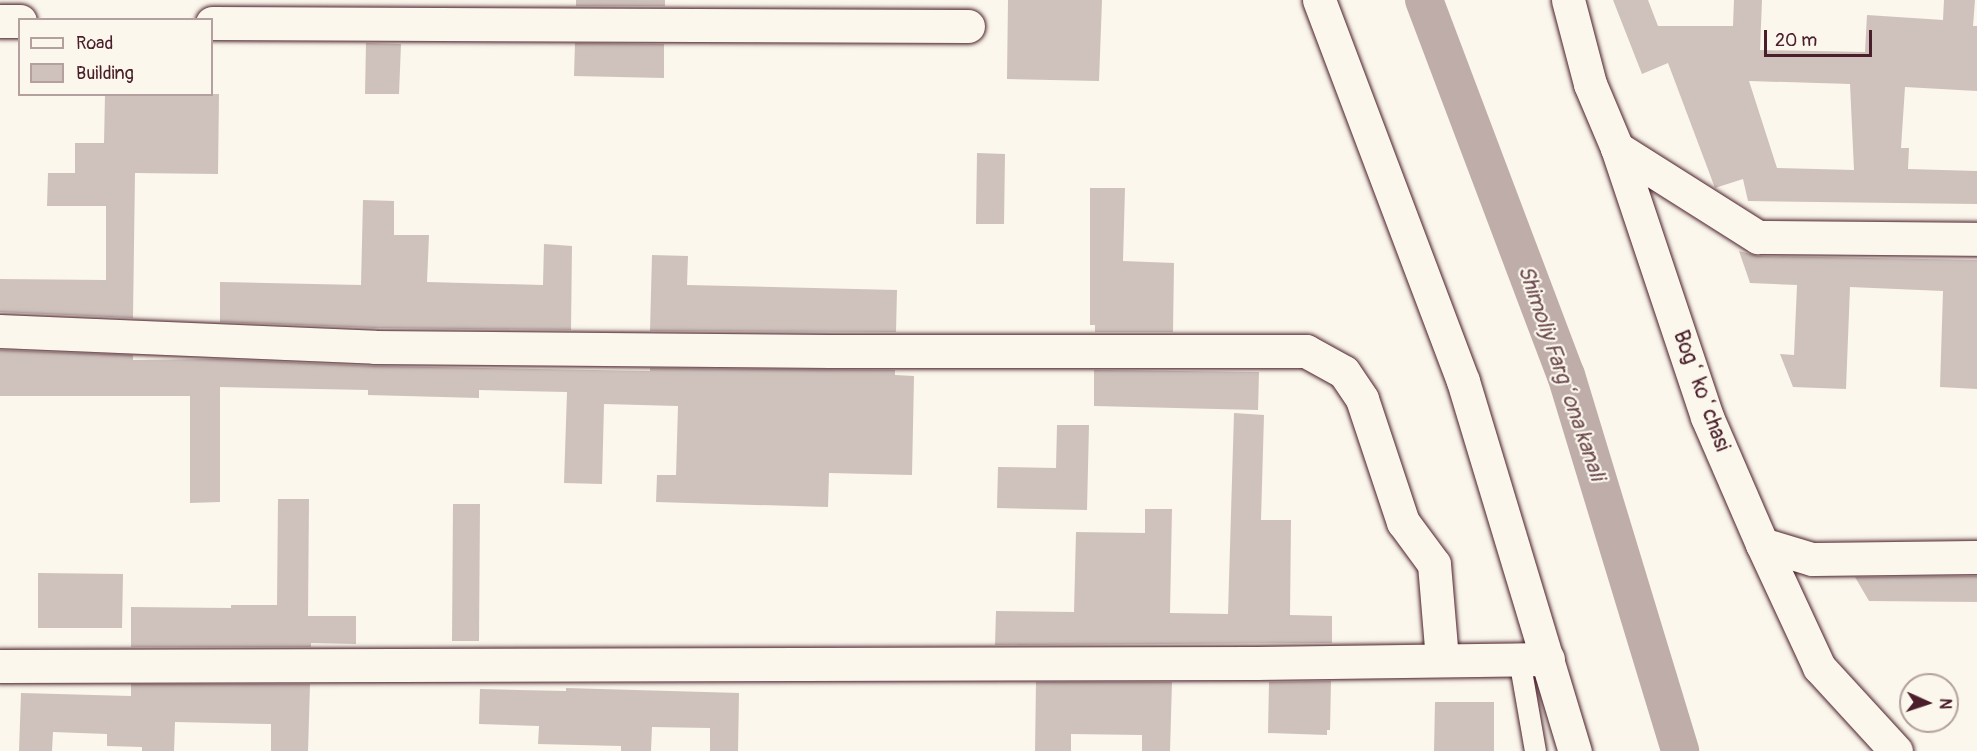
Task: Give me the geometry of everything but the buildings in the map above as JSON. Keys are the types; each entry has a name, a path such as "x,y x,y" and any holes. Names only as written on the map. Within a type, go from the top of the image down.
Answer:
{"street":[{"path":"1319,0 1463,381 1533,659 1575,751"},
{"name":"Bogʻ koʻchasi","path":"1568,0 1590,84 1617,148 1707,417 1762,544 1819,667 1896,751"},
{"path":"0,21 18,21"},
{"path":"213,23 968,26"},
{"path":"1617,148 1758,237 1977,239"},
{"path":"0,331 375,347 830,351 1306,351 1344,372 1362,399 1403,522 1434,564 1442,660"},
{"path":"1762,544 1812,559 1977,557"},
{"path":"0,666 1256,663 1533,659"}],"lane":[{"path":"1533,659 1535,751"}],"waterway":[{"name":"Shimoliy Fargʻona kanali","path":"1424,0 1566,375 1680,751"}]}
